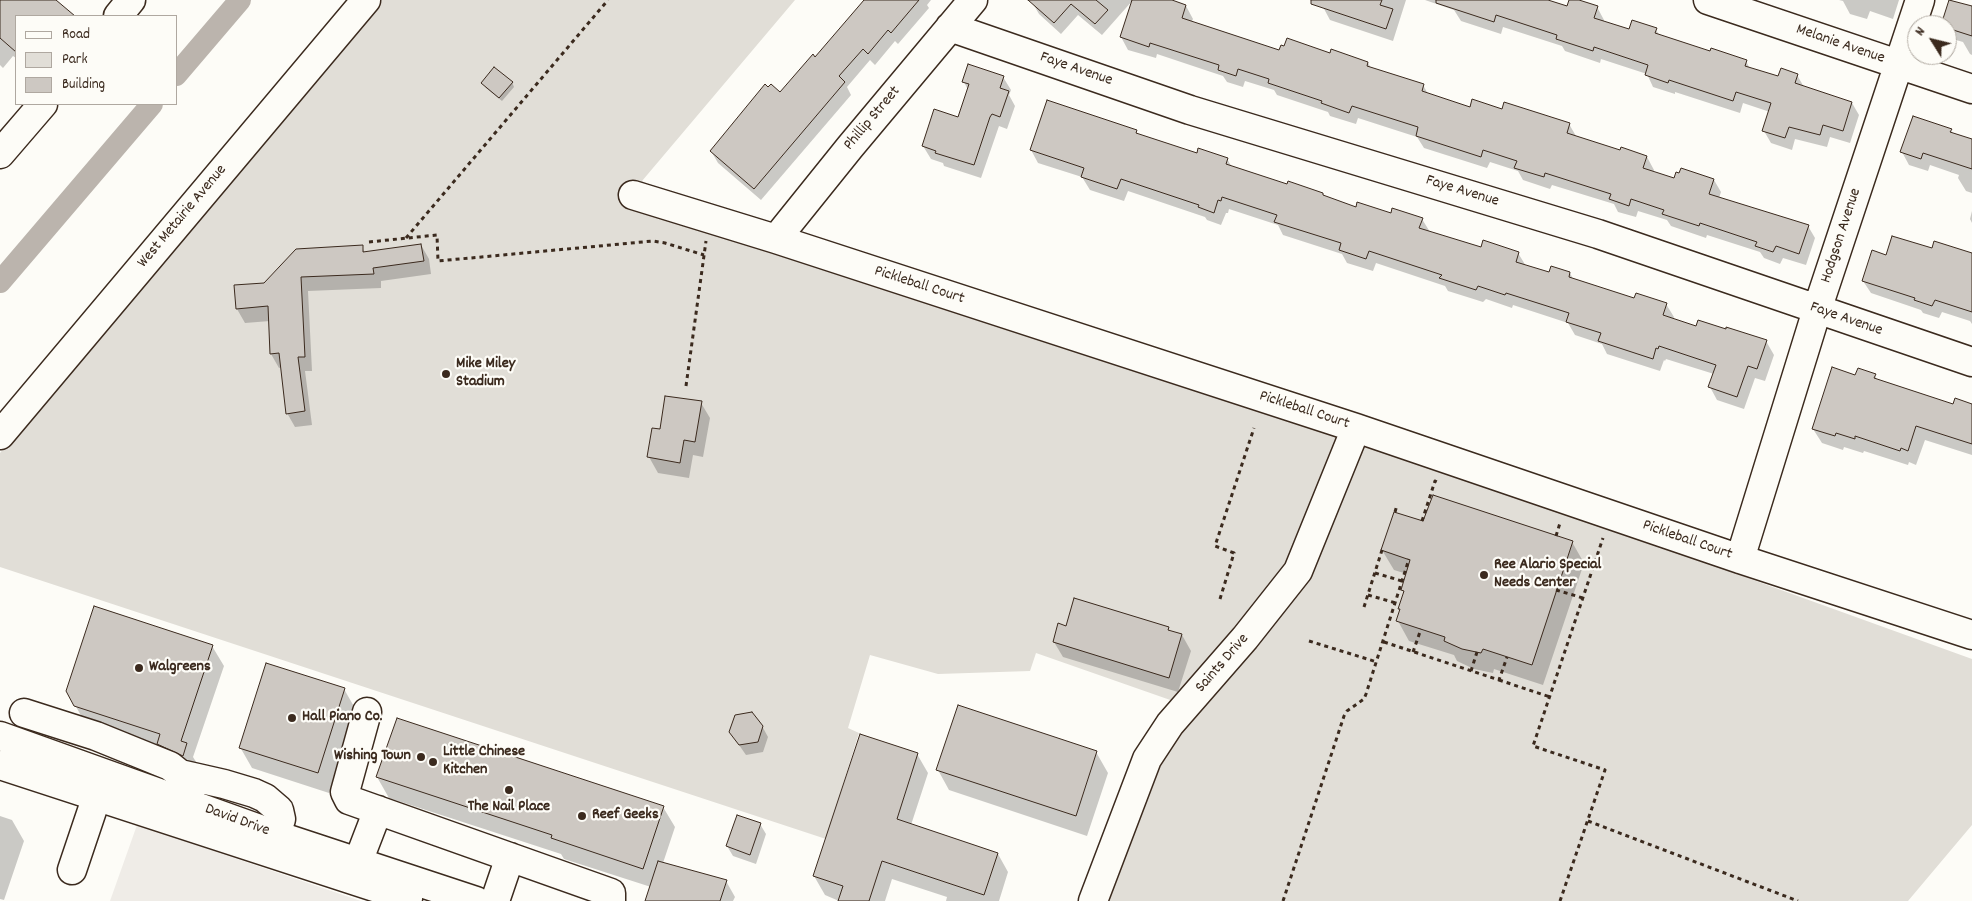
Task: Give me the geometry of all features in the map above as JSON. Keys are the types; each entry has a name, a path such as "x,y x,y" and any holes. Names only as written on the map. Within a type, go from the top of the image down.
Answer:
{"street":[{"path":"119,15 131,0"},
{"name":"West Metairie Avenue","path":"0,435 366,0"},
{"name":"Phillip Street","path":"776,240 850,147 973,0"},
{"name":"Melanie Avenue","path":"1708,0 1972,89"},
{"name":"Hodgson Avenue","path":"1740,559 1817,310 1920,0"},
{"name":"Faye Avenue","path":"950,27 1190,110 1598,234 1972,362"},
{"path":"0,154 42,105"},
{"name":"Pickleball Court","path":"633,195 1356,428 1740,559 1972,635"},
{"name":"Saints Drive","path":"1094,901 1147,759 1170,724 1245,638 1298,571 1356,428"},
{"path":"367,712 345,792 349,800 611,893 611,901"},
{"path":"24,714 96,736 162,762 180,774 188,784 190,793 186,802"},
{"name":"David Drive","path":"0,736 101,785 416,901"},
{"name":"David Drive","path":"0,765 186,802 476,901"},
{"path":"180,774 224,784 265,798 279,810 281,819 276,834"},
{"path":"72,870 101,785"},
{"path":"358,862 378,810"},
{"path":"495,901 510,857"}],"path":[{"path":"406,238 608,0"},
{"path":"686,386 709,219"},
{"path":"369,242 437,235 438,261 653,241 704,256"},
{"path":"1220,599 1234,553 1215,546 1254,428"},
{"path":"1422,521 1435,481 1444,484"},
{"path":"1395,512 1397,505"},
{"path":"1551,520 1560,523 1556,536"},
{"path":"1560,901 1605,770 1533,746 1603,537"},
{"path":"1364,607 1382,550"},
{"path":"1283,901 1344,716 1347,711 1364,699 1384,642 1409,559"},
{"path":"1375,573 1402,581"},
{"path":"1556,590 1583,598"},
{"path":"1368,595 1396,604"},
{"path":"1413,652 1421,629"},
{"path":"1309,640 1377,662"},
{"path":"1384,642 1550,697"},
{"path":"1471,670 1477,652"},
{"path":"1499,680 1507,657"},
{"path":"1588,821 1798,901"}],"shaded area":[{"path":"137,825 361,901 110,901"}],"green space":[{"path":"375,0 795,0 642,181 768,251 1139,358 1972,659 1972,825 1908,901 1109,901 1155,767 1196,709 1036,653 1030,671 938,674 870,655 848,728 859,733 826,839 0,567 0,453"}],"building":[{"path":"0,0 56,0 74,15 15,15 15,51 0,38"},
{"path":"864,0 919,0 891,33 888,30 868,54 863,49 839,76 845,82 754,189 710,151 765,84 768,87 771,84 780,92 813,54 815,57"},
{"path":"1028,0 1096,0 1108,10 1095,24 1071,4 1054,23"},
{"path":"1132,0 1172,0 1186,5 1182,18 1279,50 1281,45 1284,46 1287,38 1330,53 1331,49 1368,62 1367,66 1424,84 1422,91 1470,107 1472,99 1502,109 1504,102 1570,123 1567,133 1620,150 1621,147 1647,156 1643,168 1674,178 1676,172 1679,173 1681,168 1714,179 1709,194 1809,225 1799,254 1776,246 1773,252 1755,246 1757,242 1700,223 1699,226 1662,214 1664,210 1631,199 1629,206 1609,199 1611,194 1545,173 1544,177 1514,168 1517,161 1483,150 1481,157 1416,136 1418,127 1352,106 1349,113 1321,103 1322,101 1268,83 1269,79 1238,69 1236,76 1218,70 1219,65 1150,43 1149,47 1120,37"},
{"path":"1311,0 1382,0 1380,5 1393,9 1386,29 1311,4"},
{"path":"1436,0 1548,0 1567,6 1569,0 1579,0 1598,6 1594,18 1629,29 1632,20 1657,28 1655,33 1710,51 1711,48 1747,60 1745,66 1778,76 1781,68 1798,74 1795,83 1852,102 1843,131 1823,125 1820,135 1789,127 1785,138 1762,131 1771,103 1736,92 1733,101 1669,80 1668,83 1645,75 1648,65 1594,47 1593,51 1556,39 1557,35 1496,15 1494,22 1436,3"},
{"path":"1949,0 1972,6 1972,36 1957,31 1957,15 1944,15"},
{"path":"968,64 1004,76 1000,88 1009,91 1000,117 992,114 990,117 974,165 935,153 936,151 922,146 934,109 958,117 969,84 962,82"},
{"path":"494,67 513,82 499,98 481,83"},
{"path":"1047,100 1137,130 1136,133 1197,153 1198,148 1228,158 1226,164 1287,184 1288,181 1356,207 1357,202 1391,213 1392,208 1423,218 1419,228 1481,247 1483,240 1519,252 1516,262 1549,272 1551,266 1570,272 1569,277 1634,298 1636,293 1667,303 1663,315 1696,326 1698,320 1767,340 1757,369 1748,366 1737,397 1708,387 1716,365 1659,346 1658,349 1656,348 1653,359 1598,341 1601,333 1566,322 1569,313 1478,286 1476,290 1439,278 1442,275 1369,251 1366,259 1339,250 1341,243 1274,222 1277,215 1222,197 1221,201 1218,200 1214,213 1198,207 1199,205 1121,179 1117,189 1081,177 1084,168 1030,150"},
{"path":"1913,116 1952,129 1950,132 1972,139 1972,169 1923,153 1921,159 1900,152"},
{"path":"1892,236 1932,248 1934,241 1972,253 1972,312 1935,300 1932,306 1914,300 1915,298 1862,281 1872,250 1886,255"},
{"path":"421,244 424,261 373,268 374,274 301,277 305,357 298,357 305,411 286,414 279,353 270,354 268,306 236,309 234,285 264,283 296,249 363,245 363,252"},
{"path":"1832,367 1855,375 1858,368 1876,374 1874,378 1953,404 1955,398 1972,404 1972,444 1916,426 1908,451 1901,448 1900,451 1855,436 1855,439 1836,433 1835,436 1812,429"},
{"path":"665,396 702,401 695,442 684,440 680,463 647,457 652,428 660,429"},
{"name":"Ree Alario Special Needs Center","path":"1433,495 1573,541 1532,665 1483,649 1481,653 1462,649 1444,641 1445,637 1396,621 1404,591 1401,590 1410,560 1381,550 1394,512 1423,521"},
{"path":"1074,598 1169,627 1168,630 1182,634 1169,678 1053,642 1058,623 1066,626"},
{"name":"Walgreens","path":"94,606 213,645 181,741 187,743 183,756 157,744 160,734 74,706 66,691"},
{"name":"Hall Piano Co.","path":"266,663 345,688 318,773 239,748"},
{"path":"958,705 1097,751 1076,816 936,770"},
{"path":"752,712 763,726 758,742 739,745 729,732 735,715"},
{"path":"397,718 664,806 643,869 551,838 552,835 376,777"},
{"path":"860,734 918,753 897,819 998,853 984,895 882,861 869,901 838,901 843,886 813,876"},
{"path":"737,815 761,823 750,855 726,846"},
{"path":"658,861 727,880 720,901 645,901"}],"waterway":[{"path":"178,73 240,0"},
{"path":"0,282 151,105"}],"place":[{"name":"Mike Miley Stadium","path":"446,374"},
{"name":"Ree Alario Special Needs Center","path":"1484,575"},
{"name":"Walgreens","path":"139,668"},
{"name":"Hall Piano Co.","path":"292,718"},
{"name":"Wishing Town","path":"421,757"},
{"name":"Little Chinese Kitchen","path":"433,762"},
{"name":"The Nail Place","path":"509,790"},
{"name":"Reef Geeks","path":"582,816"}]}
